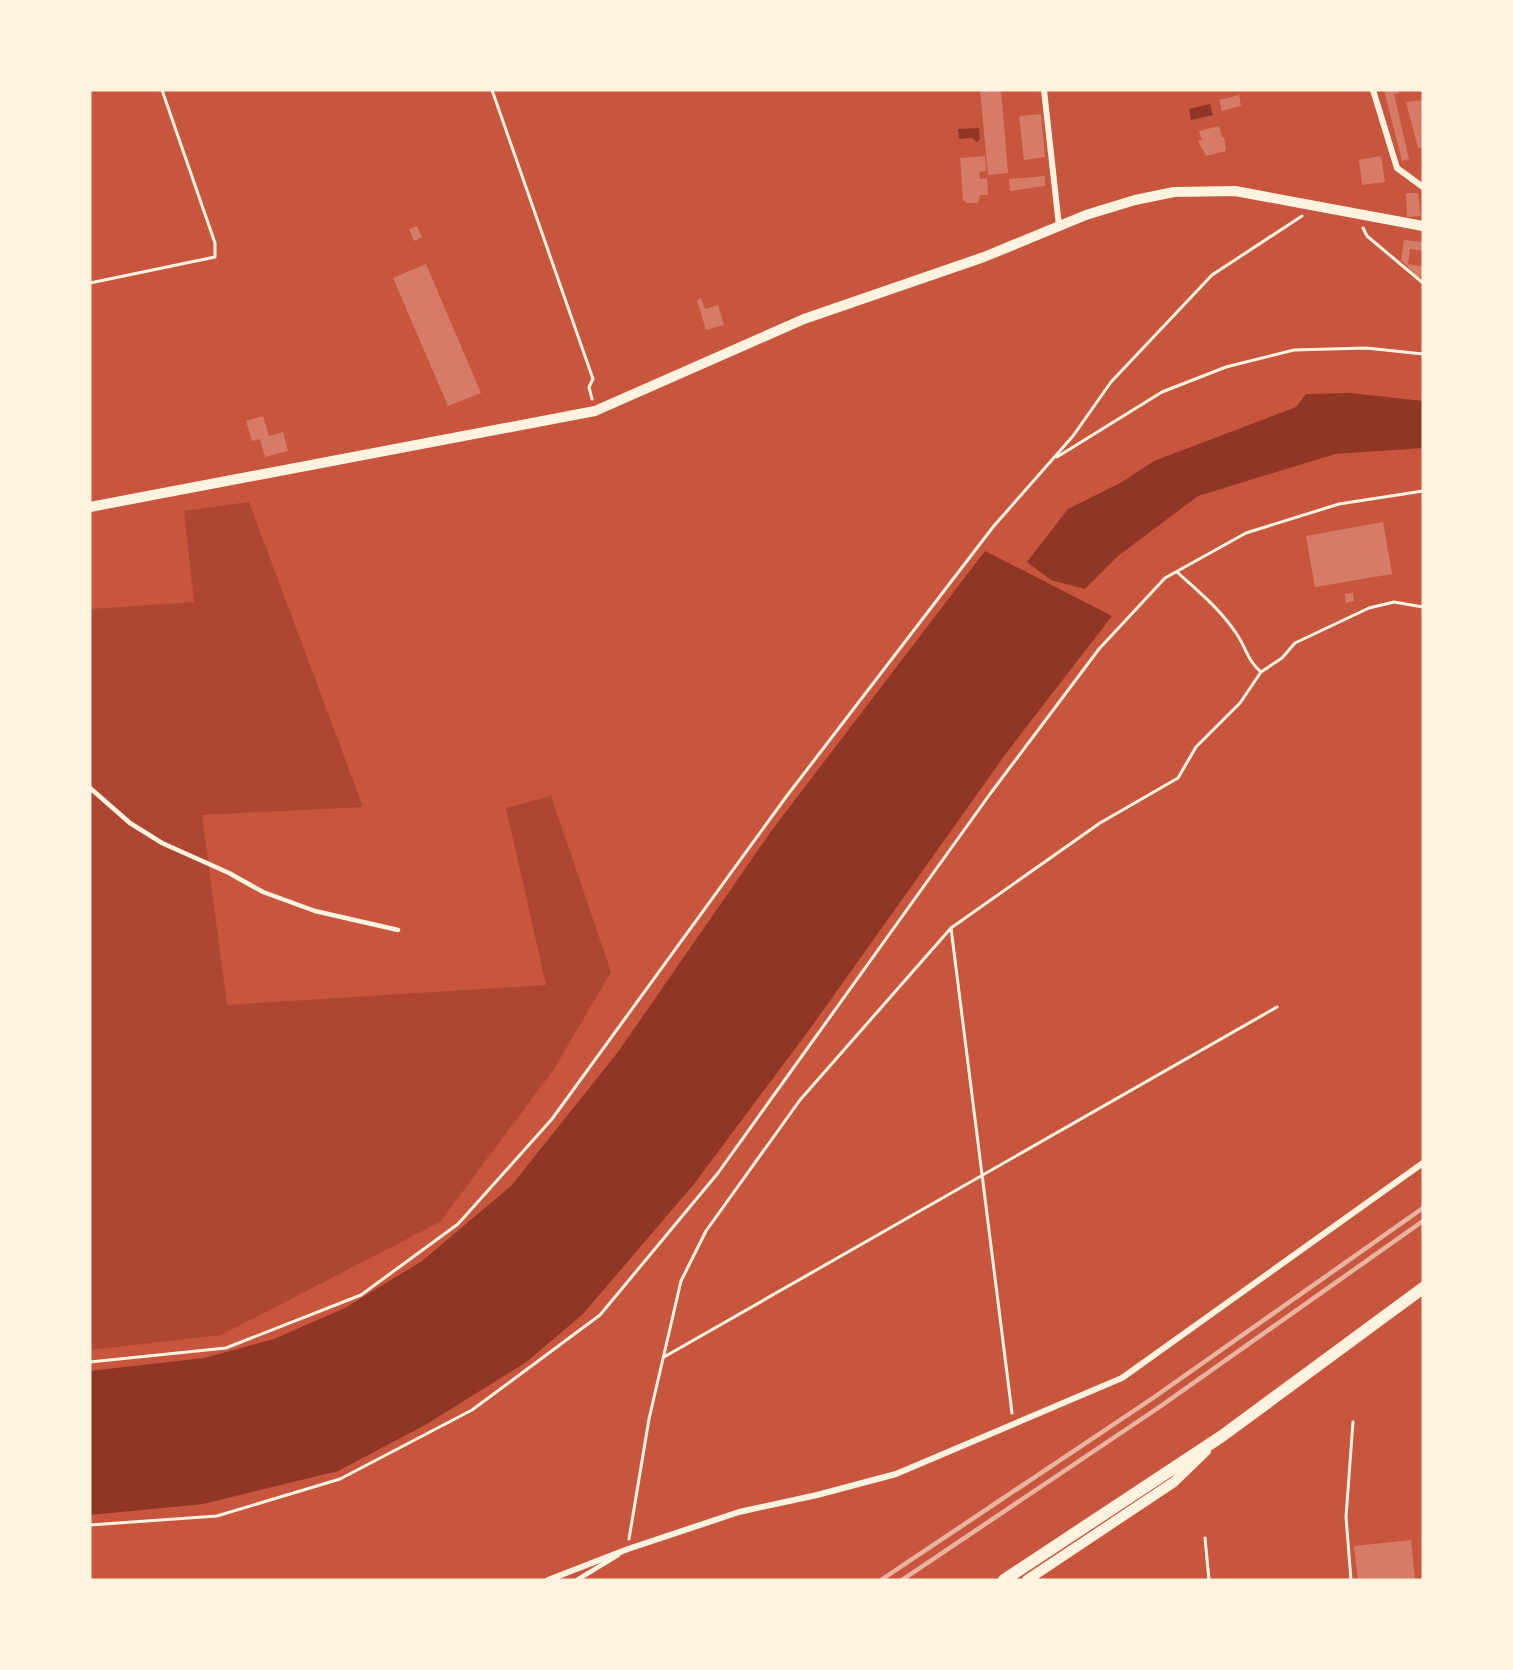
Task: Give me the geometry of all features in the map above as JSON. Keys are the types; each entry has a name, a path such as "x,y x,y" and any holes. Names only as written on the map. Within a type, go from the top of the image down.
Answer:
{"main road":[{"path":"1004,1580 1222,1436 1423,1288"}],"street":[{"path":"1044,90 1059,226"},
{"path":"1373,90 1397,168 1423,187"},
{"path":"90,507 595,411 804,319 984,257 1059,226 1135,200 1174,192 1235,191 1423,226"},
{"path":"548,1580 740,1512 817,1496 896,1474 1122,1378 1423,1163"},
{"path":"1027,1580 1174,1482 1222,1436"}],"lane":[{"path":"90,788 130,823 162,843 229,873 263,892 315,911 398,930"},
{"path":"577,1580 628,1550"}],"path":[{"path":"90,283 215,257 215,243 162,90"},
{"path":"492,90 593,379 589,387 595,411"},
{"path":"90,1362 226,1348 361,1295 458,1224 552,1119 793,788 993,526 1073,436 1111,382 1212,275 1286,229 1315,206"},
{"path":"1354,213 1367,236 1423,283"},
{"path":"1053,459 1162,392 1226,367 1294,350 1366,348 1423,354"},
{"path":"90,1525 217,1516 340,1479 472,1410 600,1316 718,1173 990,794 1099,649 1165,578 1246,533 1339,504 1423,491"},
{"path":"1177,572 1217,608 1238,634 1249,662 1261,672"},
{"path":"628,1550 649,1419 681,1281 706,1231 800,1100 951,928 1100,823 1178,777 1196,747 1240,703 1261,672 1282,658 1295,643 1369,608 1394,602 1423,607"},
{"path":"951,928 1013,1424"},
{"path":"664,1357 1277,1007"},
{"path":"1351,1580 1346,1516 1353,1422"},
{"path":"1205,1538 1209,1580"}],"shaded area":[{"path":"1210,104 1213,115 1191,120 1189,109"},
{"path":"979,128 980,139 977,142 972,138 959,139 958,129"},
{"path":"1350,393 1423,401 1423,448 1335,454 1198,496 1118,556 1085,589 1051,580 1027,562 1068,509 1122,482 1154,461 1296,407 1306,394"},
{"path":"249,502 363,807 202,815 227,1005 546,985 506,808 551,796 611,972 554,1069 440,1222 221,1335 90,1350 90,609 194,602 184,511"},
{"path":"985,551 1112,616 1007,752 812,1026 694,1184 583,1314 525,1363 425,1425 338,1471 203,1504 90,1515 90,1371 204,1358 274,1339 345,1308 422,1261 511,1186 618,1052 772,830"}],"building":[{"path":"980,90 1001,90 1008,173 988,175"},
{"path":"1384,90 1399,90 1399,93 1394,94 1409,159 1402,161"},
{"path":"1239,95 1241,106 1222,111 1219,100"},
{"path":"1423,100 1423,147 1418,148 1406,102"},
{"path":"1041,114 1045,157 1024,160 1019,116"},
{"path":"1219,126 1222,137 1224,137 1226,151 1206,156 1198,141 1202,140 1199,131"},
{"path":"985,156 986,171 979,172 980,179 987,178 988,195 980,195 978,203 967,203 963,200 960,158"},
{"path":"1381,156 1385,182 1362,185 1359,160"},
{"path":"1045,176 1045,186 1010,191 1009,179"},
{"path":"1406,193 1418,193 1421,216 1407,217"},
{"path":"417,226 422,237 414,241 409,229"},
{"path":"1404,240 1423,242 1423,251 1410,249 1408,264 1423,267 1423,278 1418,277 1401,260"},
{"path":"426,264 481,393 448,406 393,278"},
{"path":"701,298 705,309 718,305 724,325 706,330 697,300"},
{"path":"263,416 269,436 283,432 288,451 265,457 260,439 252,441 246,421"},
{"path":"1383,522 1392,574 1315,587 1306,536"},
{"path":"1353,593 1354,601 1346,603 1345,594"},
{"path":"1411,1540 1415,1580 1358,1580 1354,1546"}],"railway":[{"path":"881,1580 1153,1398 1423,1208"},
{"path":"902,1580 1158,1408 1423,1221"}]}
